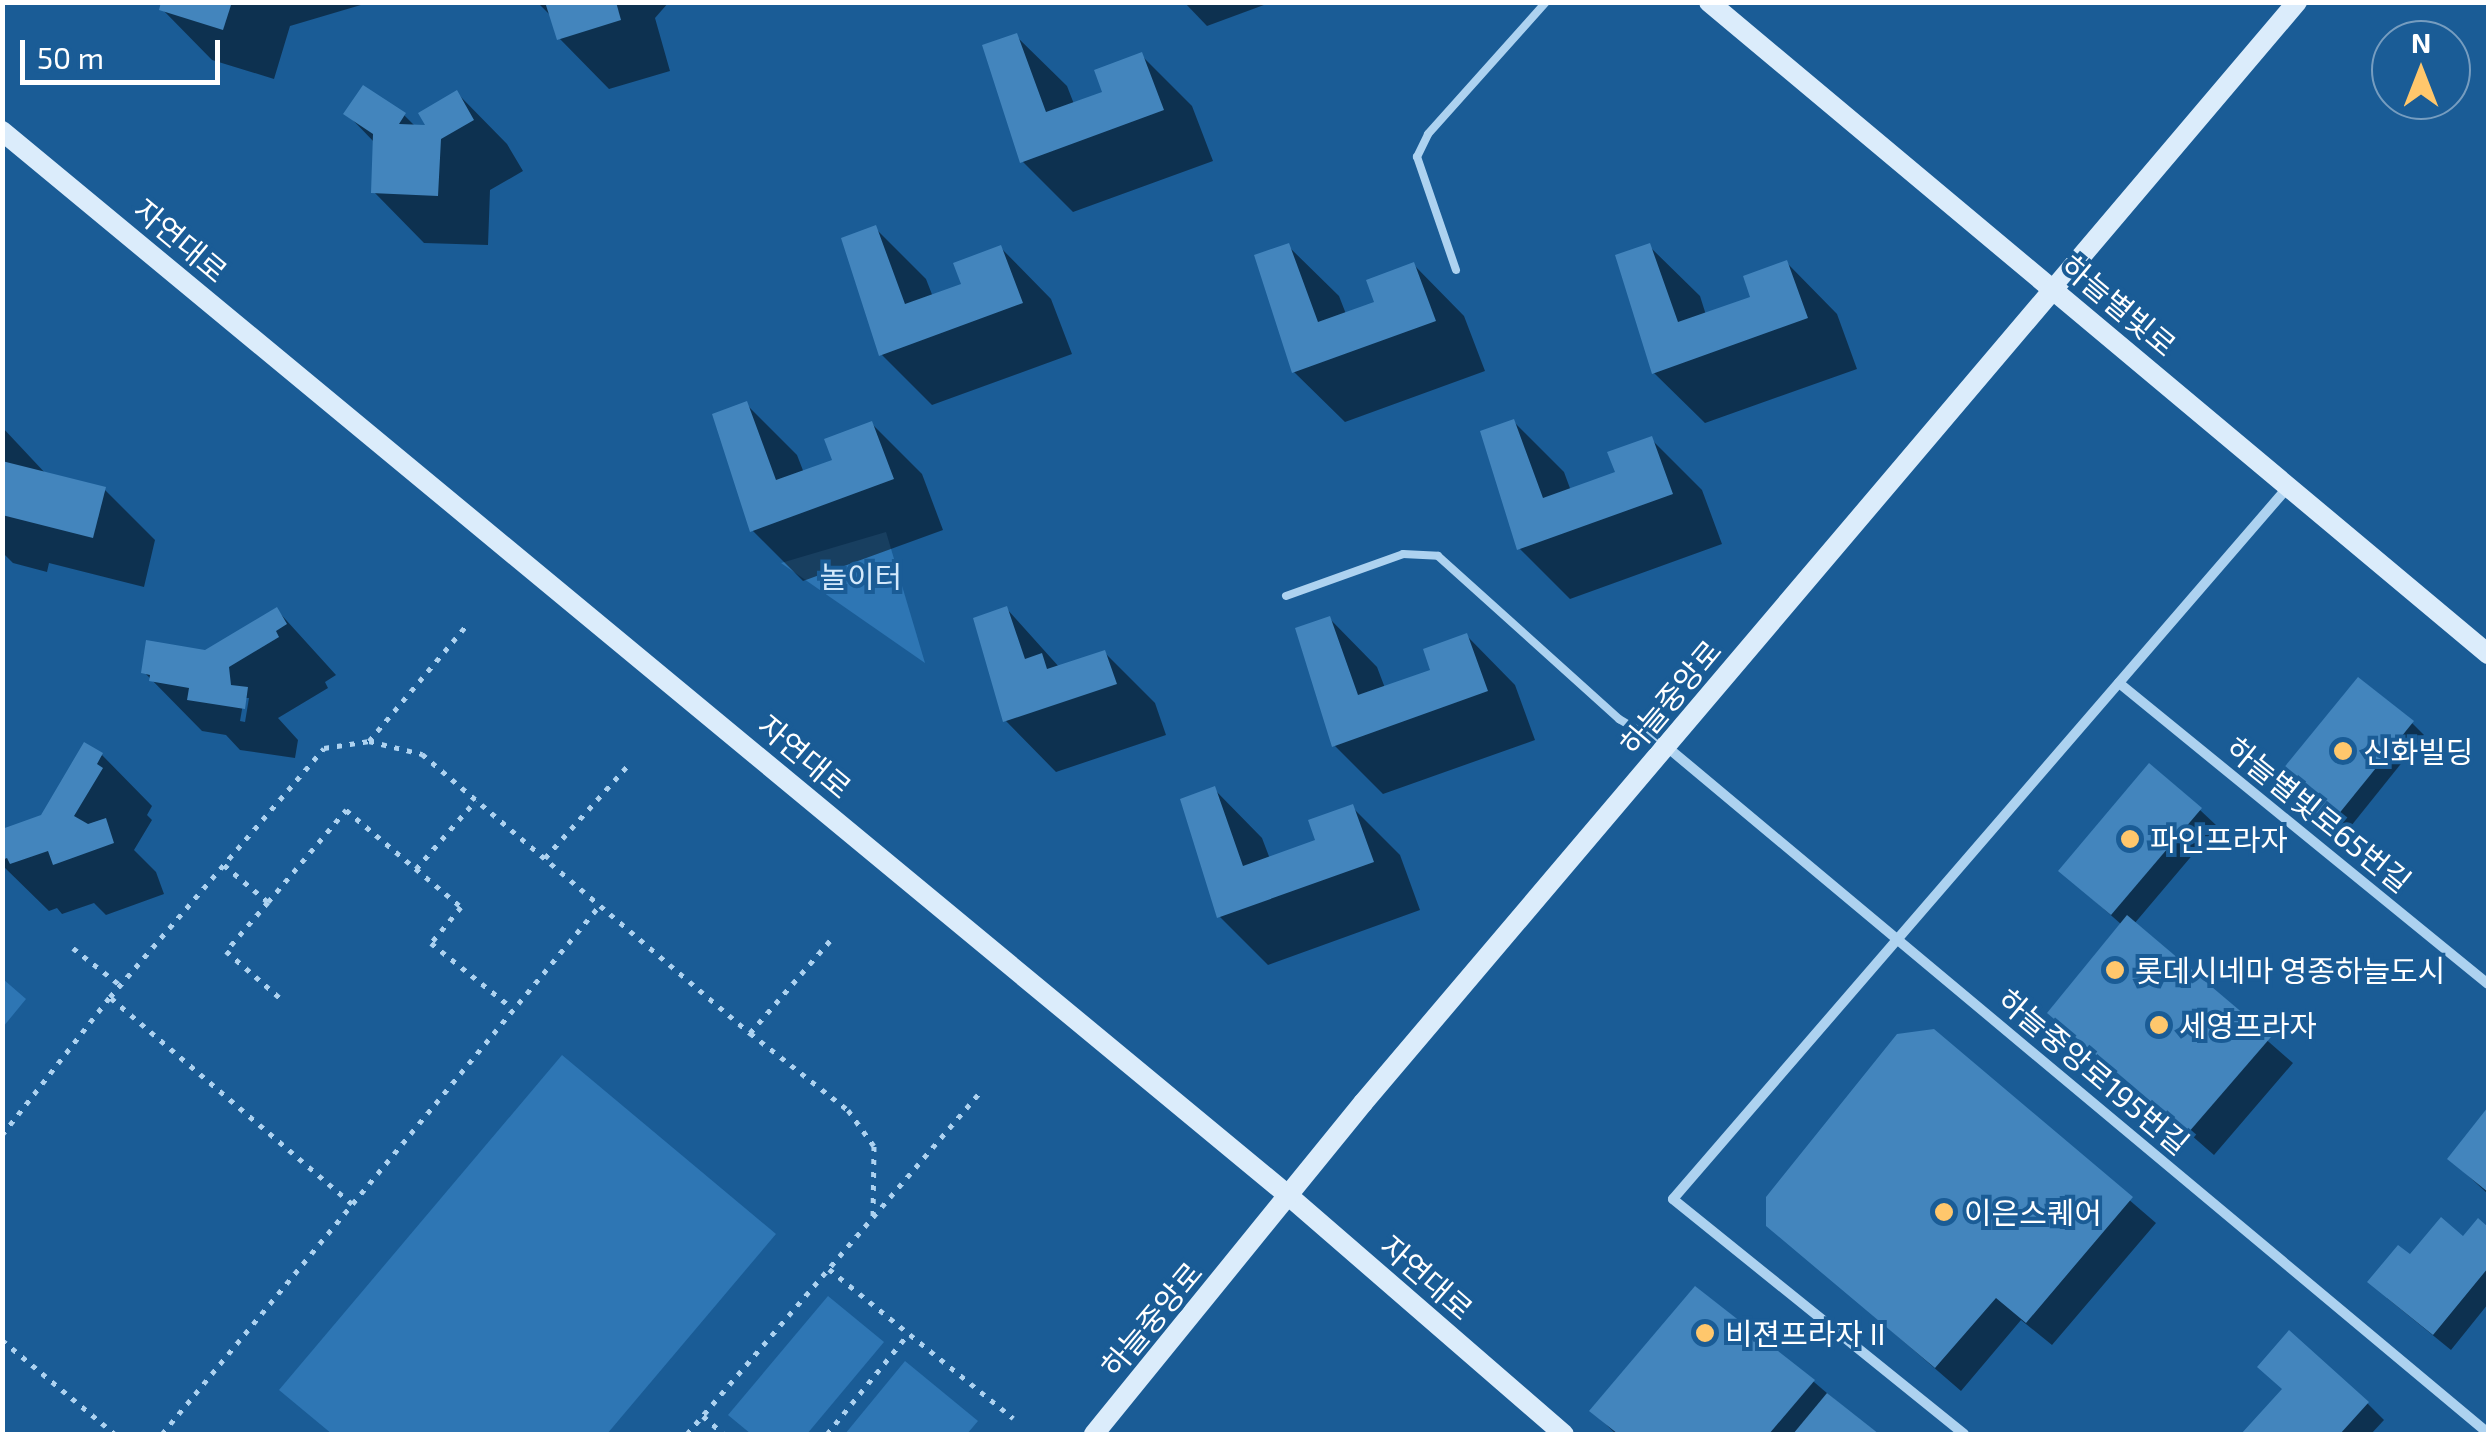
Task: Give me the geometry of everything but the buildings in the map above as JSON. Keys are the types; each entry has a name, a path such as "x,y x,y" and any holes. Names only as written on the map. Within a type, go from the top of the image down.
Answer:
{"street":[{"name":"하늘별빛로","path":"1710,2 2488,654"},
{"name":"하늘중앙로","path":"1094,1434 1363,1103 2298,2"},
{"name":"자연대로","path":"2,131 1290,1197 1564,1434"},
{"path":"1964,1434 1673,1199 2289,486"},
{"name":"하늘별빛로65번길","path":"2118,683 2488,984"},
{"name":"하늘중앙로195번길","path":"1667,747 2488,1433"}],"lane":[{"path":"1456,270 1417,157 1428,134 1546,2"},
{"path":"1286,596 1402,554 1438,556 1619,719 1667,747"}],"path":[{"path":"369,741 465,627"},
{"path":"2,1135 110,997 324,748 369,741 422,754 750,1033 848,1110 874,1146 873,1217"},
{"path":"545,858 629,764"},
{"path":"416,869 476,800"},
{"path":"281,999 226,952 346,810 461,908 431,943 514,1009"},
{"path":"224,865 268,902"},
{"path":"162,1434 600,905"},
{"path":"750,1033 834,936"},
{"path":"73,948 120,985"},
{"path":"110,997 352,1204"},
{"path":"687,1434 982,1090"},
{"path":"829,1269 1014,1418"},
{"path":"827,1434 909,1333"},
{"path":"2,1340 115,1434"},
{"path":"702,1416 724,1434"}],"green space":[{"name":"놀이터","path":"886,532 925,663 781,563"},
{"path":"3,979 26,999 3,1027"},
{"path":"562,1055 776,1234 607,1434 332,1434 279,1390"},
{"path":"828,1296 884,1342 807,1434 751,1434 728,1415"},
{"path":"905,1361 978,1421 967,1434 845,1434"}],"place":[{"name":"신화빌딩","path":"2343,751"},
{"name":"파인프라자","path":"2130,839"},
{"name":"롯데시네마 영종하늘도시","path":"2115,970"},
{"name":"세영프라자","path":"2159,1025"},
{"name":"이은스퀘어","path":"1944,1212"},
{"name":"비젼프라자 II","path":"1705,1333"}]}
